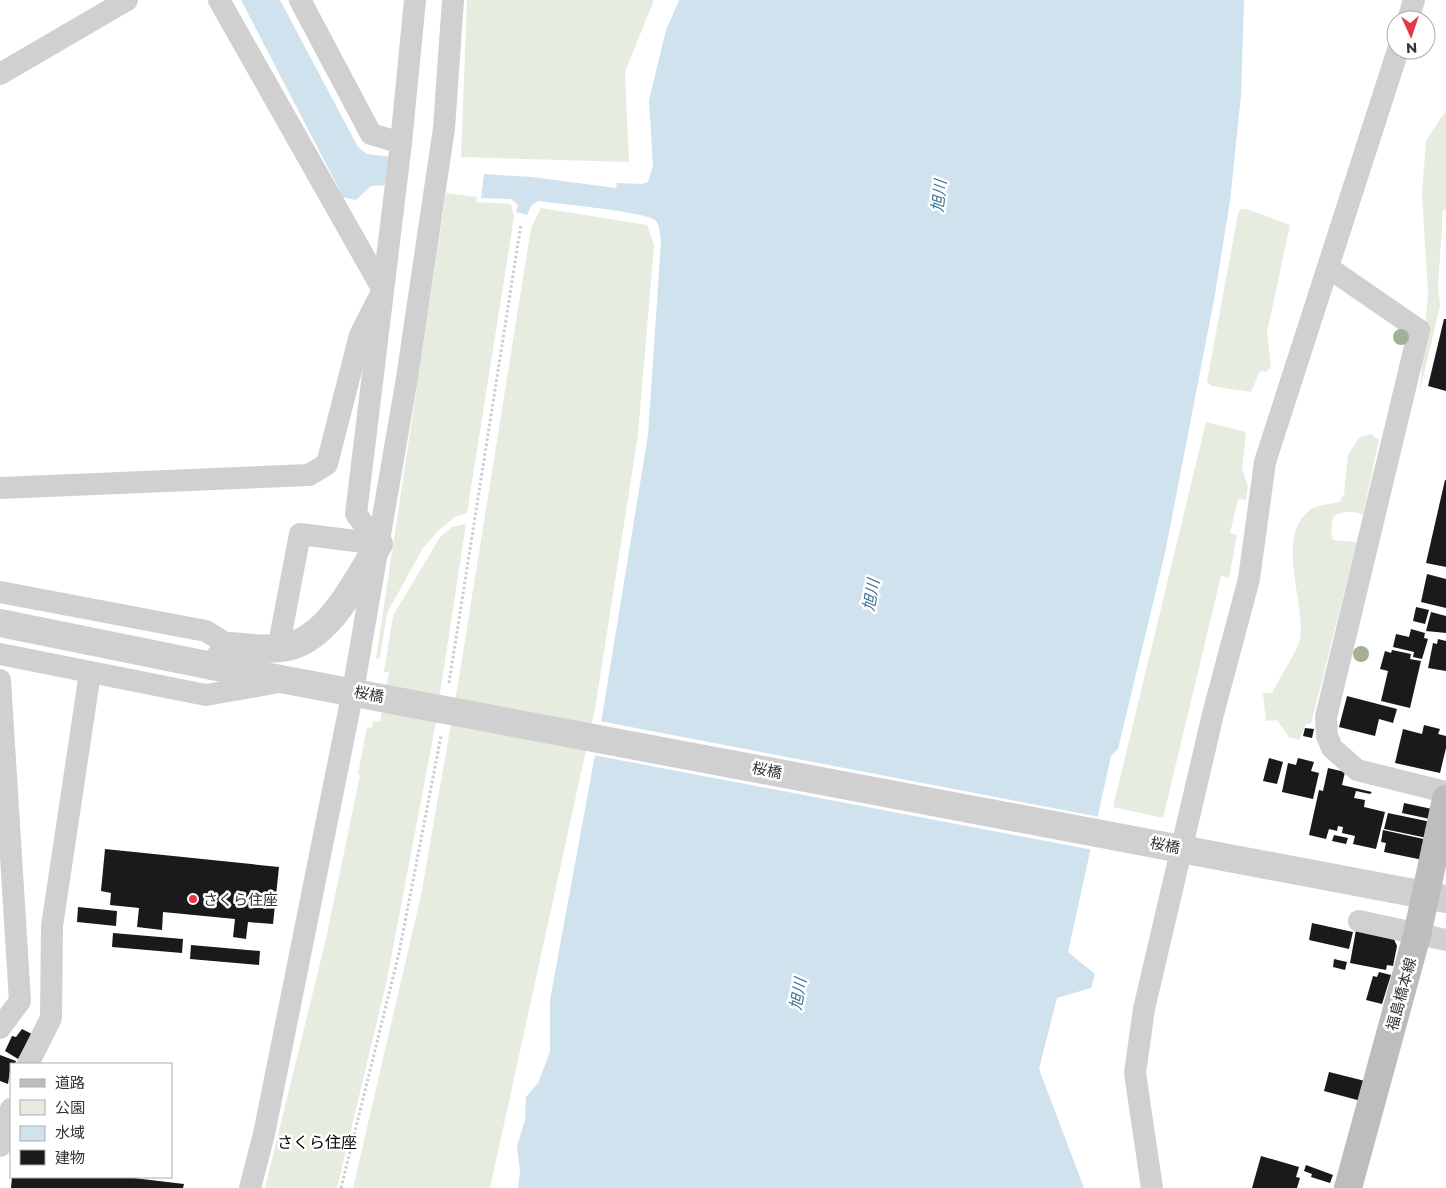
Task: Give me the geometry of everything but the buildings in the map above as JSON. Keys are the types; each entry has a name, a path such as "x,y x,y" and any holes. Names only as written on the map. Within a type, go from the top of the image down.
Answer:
{"main road":[{"name":"福島橋本線","path":"1348,1188 1417,935 1439,866 1446,799"}],"street":[{"path":"0,74 126,0"},
{"path":"219,0 383,290"},
{"path":"300,0 371,134 401,143"},
{"path":"379,544 356,514 401,143 415,0"},
{"path":"250,1188 264,1134 354,691 407,378 444,128 453,0"},
{"path":"1152,1188 1135,1073 1144,1009 1214,714 1249,579 1265,462 1330,268 1395,60"},
{"path":"1330,268 1419,330 1326,717 1327,736 1332,748 1357,770 1446,792"},
{"path":"0,488 309,475 327,464 360,335 383,290"},
{"path":"278,649 300,534 379,544"},
{"path":"0,592 206,631 230,646 278,649 303,642 327,621 343,603 379,544"},
{"name":"桜橋","path":"0,624 212,666 354,691 1446,899"},
{"path":"212,666 230,646"},
{"path":"0,654 206,695 290,680"},
{"path":"28,1063 51,1018 52,926 90,673"},
{"path":"0,680 20,1001 0,1028"},
{"path":"1360,921 1446,940"},
{"path":"0,1146 10,1112"}],"green space":[{"path":"467,0 654,0 625,72 629,162 461,157"},
{"path":"1444,113 1446,113 1446,209 1443,211 1438,287 1440,306 1420,390 1428,293 1422,193 1426,141"},
{"path":"446,193 477,197 476,202 511,204 514,217 467,513 455,517 438,531 423,548 387,613 380,658 376,659"},
{"path":"541,208 647,225 654,245 638,435 595,709 490,1188 353,1188 421,895 458,684 531,228"},
{"path":"1241,209 1247,209 1290,225 1267,332 1271,366 1267,372 1260,371 1251,392 1211,386 1207,381 1238,214"},
{"path":"1206,422 1246,432 1242,469 1248,486 1246,500 1238,499 1230,533 1237,535 1229,578 1221,576 1163,818 1113,807"},
{"path":"1371,434 1379,440 1363,515 1348,512 1340,513 1333,517 1331,532 1333,540 1357,542 1311,724 1306,724 1299,740 1289,737 1277,720 1266,721 1263,693 1272,693 1300,639 1301,624 1294,571 1294,536 1299,522 1310,510 1339,502 1344,494 1348,455 1359,438"},
{"path":"466,524 434,733 386,984 337,1188 265,1188 326,939 360,775 358,774 367,727 372,728 373,721 380,722 389,672 384,672 393,616 440,537 452,527"}],"water":[{"path":"241,0 280,0 358,147 367,154 391,157 387,185 371,186 356,200 336,196 339,189"},
{"name":"旭川","path":"679,0 1244,0 1241,96 1230,201 1214,300 1165,553 1118,749 1111,756 1068,952 1095,974 1091,988 1057,998 1039,1069 1084,1188 518,1188 520,1172 517,1146 525,1120 526,1097 538,1083 550,1052 550,1000 603,711 648,435 661,242 657,222 634,214 538,201 531,206 527,215 516,212 518,205 511,199 481,198 484,174 532,177 616,188 617,183 642,184 648,182 653,166 649,100 666,30"}],"pier":[{"path":"599,721 1100,817 1093,850 593,755"}],"place":[{"name":"さくら住座","path":"193,899"}],"district":[{"name":"さくら住座","path":"317,1142"}]}
